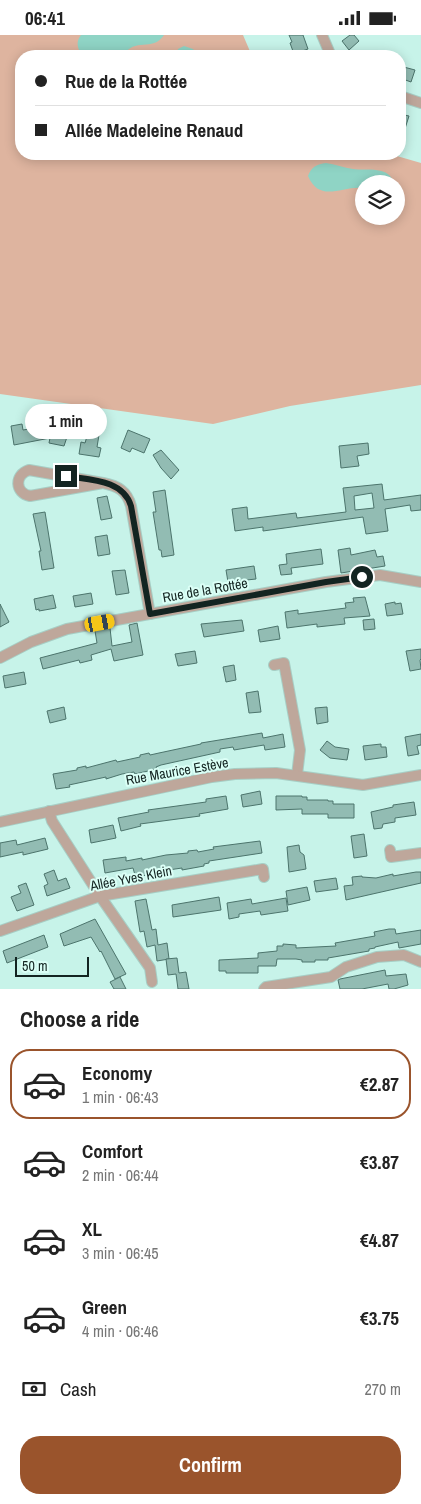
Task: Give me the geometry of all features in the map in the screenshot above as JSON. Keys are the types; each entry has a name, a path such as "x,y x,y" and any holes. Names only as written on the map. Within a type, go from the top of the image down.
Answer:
{"street":[{"path":"322,35 329,50"},
{"path":"406,98 421,103"},
{"path":"103,483 30,496 22,493 18,482 22,474 29,470 103,483 126,493 129,499 150,614"},
{"name":"Rue de la Rottée","path":"0,657 66,629 326,582 380,575 421,582"},
{"path":"274,665 284,663 300,750 297,775"},
{"name":"Rue Maurice Estève","path":"0,823 212,777 235,774 276,773 363,785 421,775"},
{"path":"49,811 52,821 100,896 150,968 152,982"},
{"path":"390,850 391,857 421,853"},
{"name":"Allée Yves Klein","path":"0,931 100,896 263,869 264,877"},
{"path":"264,989 266,987 331,977 346,967 377,957 404,955 421,962"},
{"path":"331,977 333,989"}],"shaded area":[{"path":"0,35 243,35 249,50 15,50 15,160 406,159 421,163 421,385 290,406 213,424 0,394"},
{"path":"81,35 164,35 154,43 138,45 128,50 79,50 78,40"},
{"path":"184,46 194,50 178,50"},
{"path":"326,163 353,169 377,170 389,175 355,175 355,188 325,191 313,184 308,176 311,170 320,164"}],"building":[{"path":"289,35 303,35 308,49 293,50 290,43 292,42"},
{"path":"350,35 354,35 359,41 349,50 342,41"},
{"path":"406,68 415,70 411,82 406,80"},
{"path":"22,424 23,430 41,427 68,434 64,446 49,443 50,438 14,445 11,426"},
{"path":"128,430 150,439 144,453 132,448 130,452 121,448"},
{"path":"88,433 99,435 97,447 101,448 99,457 79,454 81,442 85,443"},
{"path":"368,443 369,454 357,456 359,466 341,468 339,446"},
{"path":"161,450 179,470 171,479 153,455"},
{"path":"382,484 384,500 421,495 421,510 411,511 410,505 385,509 388,531 366,534 363,517 263,531 263,527 235,531 232,509 247,507 248,519 296,513 297,518 346,512 343,488","holes":["372,493 374,508 355,510 354,496"]},
{"path":"165,490 174,555 162,557 161,550 159,550 153,512 156,512 153,492"},
{"path":"107,496 112,518 101,520 97,498"},
{"path":"45,512 54,568 42,570 39,551 41,551 33,514"},
{"path":"107,535 110,554 98,556 95,537"},
{"path":"350,548 351,555 375,550 377,557 383,556 385,566 341,573 338,550"},
{"path":"321,549 323,564 291,568 292,574 281,575 279,565 287,564 286,554"},
{"path":"254,566 256,579 228,582 226,570"},
{"path":"125,570 129,593 116,595 112,571"},
{"path":"91,593 93,604 75,607 73,596"},
{"path":"53,595 56,608 36,610 34,599"},
{"path":"365,597 370,616 344,618 345,624 317,627 317,624 287,628 285,612 298,610 298,614 346,608 345,603 354,602 353,598"},
{"path":"395,602 395,604 401,603 403,614 387,616 385,604"},
{"path":"0,604 9,622 0,627"},
{"path":"374,619 375,629 364,630 363,620"},
{"path":"242,620 244,631 204,637 201,624"},
{"path":"137,623 143,655 114,661 111,649 91,655 92,660 80,663 79,660 43,669 40,658 97,643 95,631 110,628 112,646 132,642 129,625"},
{"path":"278,626 280,639 260,642 258,630"},
{"path":"421,649 421,669 410,671 406,651"},
{"path":"195,651 197,663 178,666 175,654"},
{"path":"234,665 236,680 226,682 223,667"},
{"path":"24,672 26,684 5,688 3,676"},
{"path":"258,691 261,712 249,713 246,693"},
{"path":"64,707 66,719 50,723 47,711"},
{"path":"327,707 328,722 317,724 315,708"},
{"path":"262,733 263,738 283,734 285,747 265,750 264,745 234,750 233,747 220,749 220,752 161,765 156,767 157,769 135,774 134,772 122,774 106,779 106,777 56,789 53,774 116,760 117,762 140,757 140,755 149,753 150,755 201,743"},
{"path":"421,734 421,745 417,746 419,754 408,756 405,737"},
{"path":"327,741 335,747 349,749 347,760 330,758 320,750"},
{"path":"381,744 381,747 386,747 387,757 365,760 363,746"},
{"path":"260,791 262,804 243,807 241,795"},
{"path":"226,796 228,809 199,814 200,816 140,824 141,826 121,831 118,818 149,812 148,810 206,802 206,799"},
{"path":"276,796 302,796 307,797 307,800 333,801 333,804 354,804 354,818 328,818 328,814 302,814 302,809 276,810"},
{"path":"414,802 416,815 395,818 395,822 383,824 382,828 374,829 371,812 393,807 393,805"},
{"path":"113,825 116,838 91,843 89,830"},
{"path":"364,834 367,856 354,858 351,836"},
{"path":"45,838 48,849 23,855 23,852 0,857 0,843 16,840 17,845"},
{"path":"260,841 262,853 209,861 204,866 148,873 148,875 140,876 140,874 135,875 133,868 105,873 103,860 126,857 126,861 142,858 142,860 188,853 188,851 197,850 198,852 214,849 213,847"},
{"path":"299,845 300,852 304,855 306,869 289,872 287,847"},
{"path":"54,870 58,881 66,878 70,888 47,896 44,886 48,884 44,874"},
{"path":"421,872 421,883 346,900 344,886 353,885 352,877 376,878"},
{"path":"336,878 338,889 316,892 314,881"},
{"path":"26,883 34,905 17,911 11,897 21,893 18,886"},
{"path":"307,887 310,900 288,905 286,891"},
{"path":"219,897 221,910 173,917 172,905"},
{"path":"286,898 288,911 261,915 260,911 239,914 239,917 229,919 227,903 251,899 252,904"},
{"path":"146,899 152,930 156,929 158,945 167,943 169,959 157,961 155,945 147,947 144,931 140,932 135,901"},
{"path":"95,919 126,974 115,979 101,951 91,937 64,946 60,934"},
{"path":"395,929 396,934 421,930 421,944 399,948 398,942 375,947 369,949 369,951 328,958 328,960 315,960 315,962 277,959 276,966 258,966 258,973 226,973 226,971 219,971 219,960 258,958 258,953 277,951 277,946 283,946 283,944 296,945 296,948 336,946 335,943 375,936 374,932"},
{"path":"44,935 48,947 7,963 3,951"},
{"path":"177,958 179,973 186,972 189,989 178,989 176,974 168,975 166,959"},
{"path":"385,970 386,976 406,974 408,985 394,989 389,989 388,984 362,989 340,989 338,980 340,979"},
{"path":"120,977 126,989 114,989 110,982"}],"route":[{"path":"66,476 113,485 126,493 131,506 150,614 362,577"}]}
